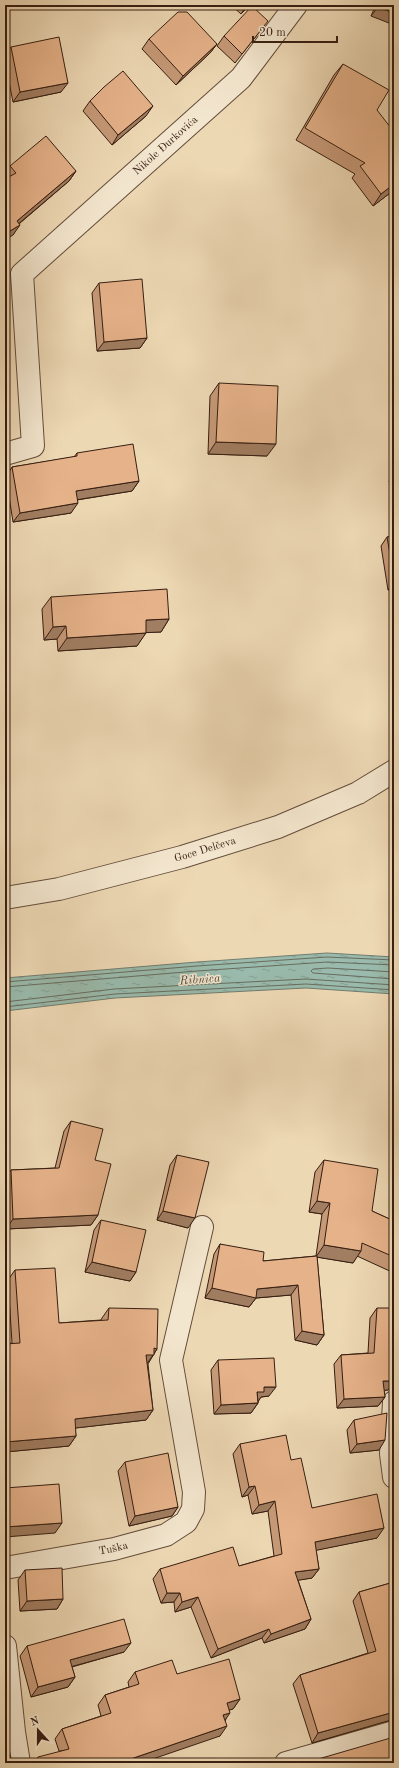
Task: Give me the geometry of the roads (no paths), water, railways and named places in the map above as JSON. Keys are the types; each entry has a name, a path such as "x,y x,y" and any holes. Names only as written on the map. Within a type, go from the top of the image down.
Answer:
{"street":[{"name":"Nikole Đurkovića","path":"5,454 33,446 22,274 241,78 296,5"},
{"name":"Goce Delčeva","path":"5,898 59,889 174,859 278,827 358,793 394,771"},
{"name":"Tuška","path":"5,1568 114,1549 166,1536 186,1522 193,1509 194,1492 171,1360 202,1227"},
{"path":"394,1402 391,1454 394,1476"},
{"path":"5,1646 14,1732 19,1763"},
{"path":"286,1763 394,1732"}],"water":[{"name":"Ribnica","path":"327,953 394,957 394,994 306,988 115,998 5,1011 5,978"}]}
